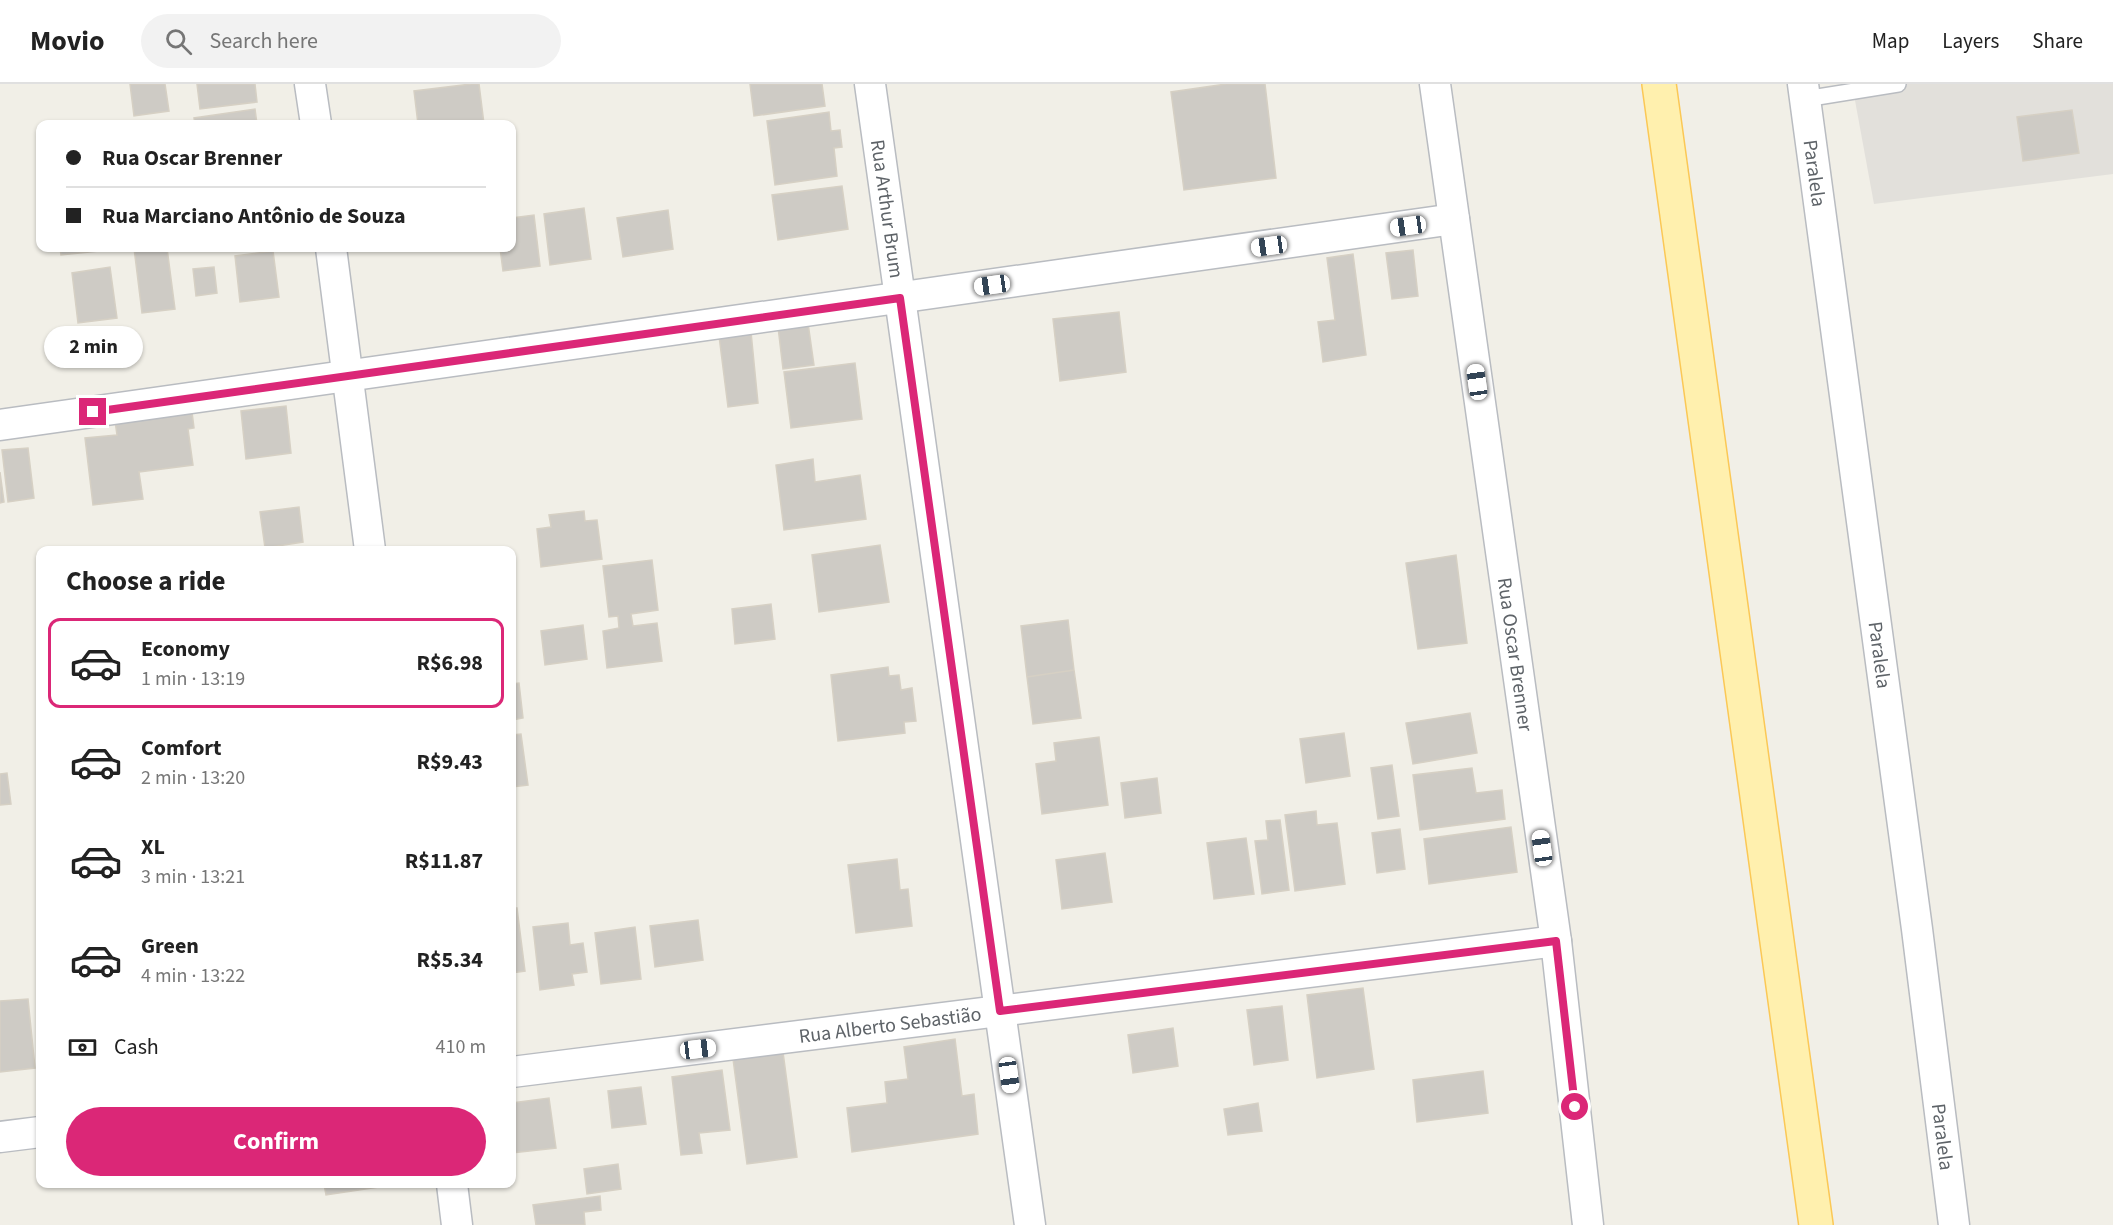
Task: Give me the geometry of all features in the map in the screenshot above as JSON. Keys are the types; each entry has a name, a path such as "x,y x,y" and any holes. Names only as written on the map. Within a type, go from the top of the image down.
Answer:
{"main road":[{"path":"1659,84 1816,1225"}],"street":[{"path":"310,84 315,120"},
{"name":"Rua Arthur Brum","path":"870,84 1030,1225"},
{"name":"Rua Oscar Brenner","path":"1435,84 1556,941 1588,1225"},
{"name":"Paralela","path":"1804,92 1917,929 1954,1225"},
{"path":"0,425 1454,219"},
{"path":"332,252 369,546"},
{"name":"Rua Alberto Sebastião","path":"516,1072 1556,941"},
{"path":"0,1137 36,1132"},
{"path":"452,1188 457,1225"}],"lane":[{"path":"1804,92 1898,84"}],"shaded area":[{"path":"1852,84 2113,84 2113,174 1874,204"}],"building":[{"path":"130,84 165,84 169,111 134,116"},
{"path":"197,84 255,84 257,102 200,109"},
{"path":"479,84 484,120 418,120 414,91"},
{"path":"750,84 822,84 825,106 754,116"},
{"path":"1226,84 1265,84 1276,178 1184,190 1171,92"},
{"path":"255,109 256,120 194,120 194,118"},
{"path":"2072,110 2079,153 2023,161 2017,117"},
{"path":"829,112 831,131 840,130 842,147 834,148 837,176 775,185 767,121"},
{"path":"842,186 848,229 778,240 772,195"},
{"path":"584,208 591,259 550,265 544,214"},
{"path":"668,210 673,249 623,257 617,218"},
{"path":"534,215 540,266 503,271 501,252 516,252 516,217"},
{"path":"1413,250 1418,296 1392,299 1386,253"},
{"path":"61,252 89,252 61,255"},
{"path":"134,252 168,252 175,309 142,313"},
{"path":"273,252 279,297 240,302 235,256"},
{"path":"1353,254 1366,355 1323,362 1318,322 1335,320 1327,258"},
{"path":"110,267 117,318 78,323 72,273"},
{"path":"214,267 217,293 196,296 193,269"},
{"path":"1119,312 1126,372 1060,381 1053,319"},
{"path":"808,323 814,365 783,369 778,327"},
{"path":"751,332 758,403 728,407 719,336"},
{"path":"855,363 862,419 791,428 784,372"},
{"path":"286,406 291,453 246,459 241,411"},
{"path":"192,412 194,428 188,429 193,465 139,472 143,499 93,505 85,438 117,435 115,421"},
{"path":"28,448 34,498 8,502 2,450"},
{"path":"813,459 815,482 860,475 866,519 784,530 776,465"},
{"path":"0,472 4,502 0,503"},
{"path":"299,507 303,542 265,546 260,512"},
{"path":"584,511 585,521 597,520 602,559 541,567 537,529 551,527 549,515"},
{"path":"880,545 889,602 819,612 812,555"},
{"path":"1456,555 1467,643 1418,649 1406,563"},
{"path":"652,560 658,610 631,614 633,626 657,623 662,661 607,668 603,631 619,628 618,616 609,617 603,566"},
{"path":"771,604 775,639 735,644 732,609"},
{"path":"1068,620 1074,670 1027,677 1021,626"},
{"path":"583,625 587,659 545,665 541,631"},
{"path":"888,667 889,676 899,675 901,690 912,688 916,721 904,722 905,733 838,741 831,675"},
{"path":"1074,670 1081,718 1033,724 1027,677"},
{"path":"516,683 519,683 523,718 516,719"},
{"path":"1470,713 1477,753 1413,764 1406,723"},
{"path":"1344,733 1350,776 1306,783 1300,739"},
{"path":"521,734 528,785 516,786 516,735"},
{"path":"1099,737 1108,805 1042,814 1036,764 1056,761 1054,743"},
{"path":"1392,765 1399,816 1378,819 1371,768"},
{"path":"1472,768 1476,793 1502,790 1505,819 1420,830 1413,775"},
{"path":"7,773 11,804 0,805 0,774"},
{"path":"1157,778 1161,813 1125,818 1121,783"},
{"path":"1316,811 1317,825 1337,823 1345,884 1295,891 1285,815"},
{"path":"1280,820 1289,890 1262,894 1255,841 1268,840 1266,821"},
{"path":"1511,827 1517,872 1429,884 1424,839"},
{"path":"1400,829 1405,869 1377,873 1372,833"},
{"path":"1246,838 1254,894 1214,899 1207,843"},
{"path":"1105,853 1112,902 1062,909 1056,860"},
{"path":"897,859 900,890 908,889 912,926 856,933 848,865"},
{"path":"516,908 517,908 525,971 516,972"},
{"path":"698,920 703,960 655,967 650,926"},
{"path":"568,923 570,945 583,943 587,972 572,974 574,985 540,990 533,927"},
{"path":"635,927 641,979 601,984 595,933"},
{"path":"1363,988 1374,1069 1317,1078 1307,995"},
{"path":"28,999 35,1068 0,1072 0,1001"},
{"path":"1282,1006 1288,1060 1254,1065 1247,1010"},
{"path":"1173,1028 1178,1066 1133,1073 1128,1035"},
{"path":"955,1039 962,1096 974,1094 978,1134 852,1152 847,1108 887,1103 885,1082 908,1079 904,1047"},
{"path":"783,1052 797,1157 747,1164 733,1059"},
{"path":"722,1070 730,1130 699,1133 702,1153 681,1155 672,1077"},
{"path":"1483,1071 1488,1113 1417,1122 1413,1080"},
{"path":"641,1087 646,1124 612,1128 608,1091"},
{"path":"549,1098 556,1148 516,1153 516,1102"},
{"path":"1258,1103 1262,1131 1228,1135 1224,1109"},
{"path":"618,1164 621,1189 587,1194 584,1169"},
{"path":"325,1188 372,1188 326,1195"},
{"path":"600,1196 601,1210 584,1212 585,1225 536,1225 533,1205"}],"route":[{"path":"93,412 900,298 1000,1011 1556,941 1575,1107"}]}
